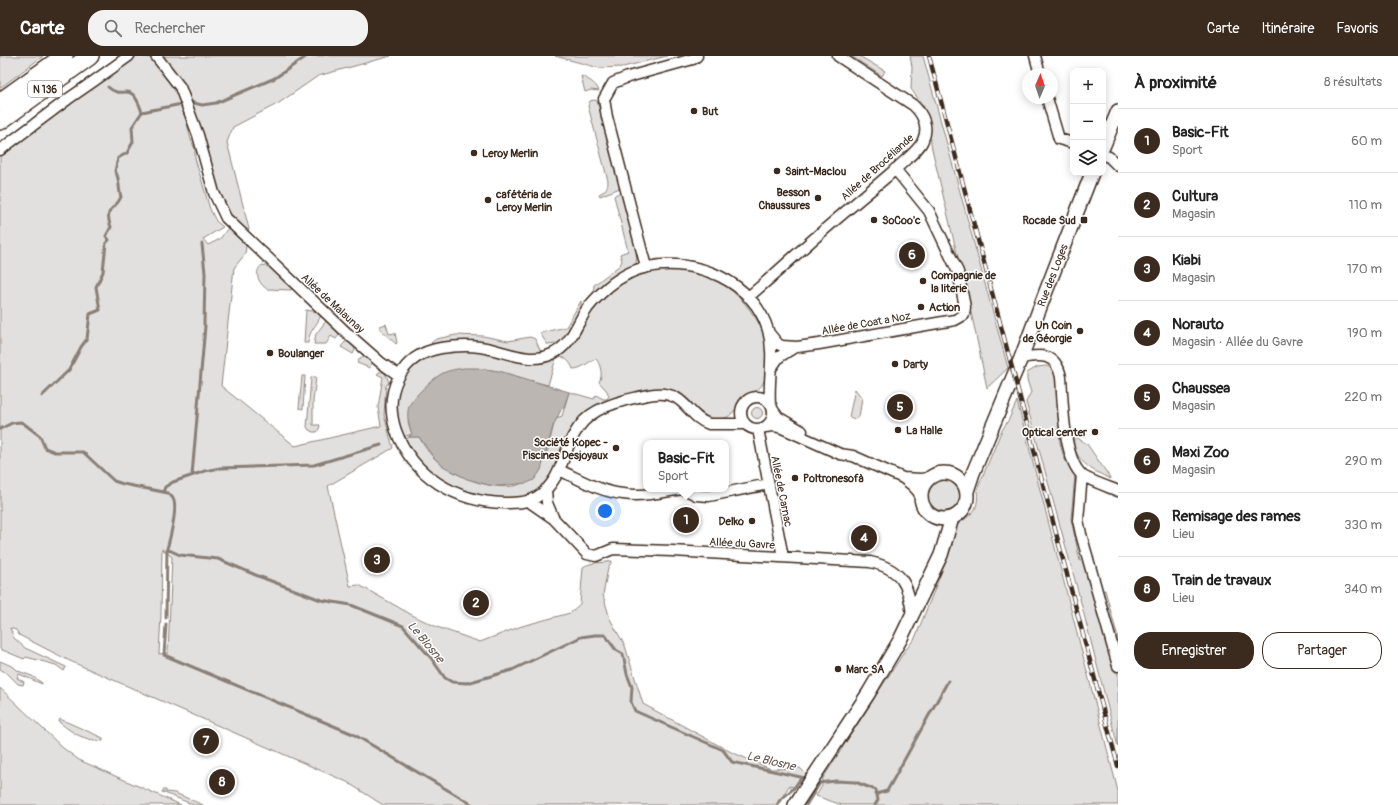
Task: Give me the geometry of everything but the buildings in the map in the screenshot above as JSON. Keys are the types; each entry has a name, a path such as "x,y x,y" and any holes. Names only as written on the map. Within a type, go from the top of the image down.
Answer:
{"highway":[{"name":"N 136","path":"0,102 64,56"},
{"name":"N 136","path":"0,121 90,56"}],"street":[{"path":"0,150 129,56"},
{"name":"Allée de Malaunay","path":"156,56 180,87 198,135 214,193 226,218 347,333 380,362 398,375"},
{"path":"646,267 607,117 604,99 613,83 697,56"},
{"name":"Allée de Brocéliande","path":"748,297 909,157 923,141 926,130 921,112 913,105 838,56"},
{"path":"1035,56 1038,68"},
{"path":"1049,104 1059,139 1070,142"},
{"path":"1106,140 1118,111"},
{"path":"1106,156 1118,166"},
{"name":"Allée de Coat a Noz","path":"768,331 774,341 778,344 782,346 797,346 819,344 955,320 964,315 965,307 958,272 929,211 895,169"},
{"name":"Rue des Loges","path":"967,491 1021,358 1091,176"},
{"path":"761,428 771,422 772,407 770,396 772,354 765,322 748,297 731,283 708,271 679,264 646,267 619,279 596,298 586,310 571,338 564,346 551,355 523,358 482,347 468,346 443,348 424,353 405,367 398,375 392,394 392,418 401,443 409,456 420,469 446,489 460,495 494,503 528,501 538,496 550,486 559,470 575,432 583,421 596,411 610,405 654,394 669,395 683,402 696,417 704,422 716,424 745,424 751,428 761,428 774,426 782,428 840,454 853,456 903,478 921,495"},
{"name":"Allée de Coat a Noz","path":"772,367 779,357 797,346"},
{"path":"1021,358 1038,355 1049,358 1056,363 1060,370 1070,456 1082,475 1118,491"},
{"path":"745,424 741,416 744,404 751,398 760,397 768,401 778,417 796,428 846,450 853,456"},
{"name":"Allée de Carnac","path":"761,428 769,484 783,557"},
{"path":"955,476 976,466"},
{"path":"559,470 604,489 622,494 645,495 664,492"},
{"path":"903,478 929,478 941,473 955,476 962,482 967,491 967,501 960,513 952,518 943,519 934,517"},
{"path":"1082,475 1078,520 1079,527 1118,666"},
{"path":"929,478 923,486 921,495 923,505 934,517 945,542"},
{"path":"690,492 696,495 709,496 769,484"},
{"name":"Allée du Gavre","path":"546,489 547,503 554,519"},
{"name":"Allée du Gavre","path":"528,501 554,519 587,554 596,556 612,549 672,551 870,562 887,566 902,579 907,587 912,615"},
{"path":"795,805 868,694 900,640 938,562 952,518"}],"shaded area":[{"path":"0,56 43,56 0,88"},
{"path":"138,56 152,58 176,89 181,99 191,140 195,149 195,158 210,209 216,221 223,227 203,239 208,245 220,239 228,228 246,246 245,254 234,268 221,386 295,446 381,426 378,407 383,377 377,374 379,372 384,372 387,377 389,383 386,385 384,415 393,448 328,486 350,586 359,585 412,615 437,627 480,642 522,626 570,613 580,604 583,567 593,563 612,561 608,568 603,595 610,619 625,646 643,704 731,752 771,769 800,768 806,774 799,788 789,786 777,805 383,805 347,782 70,661 19,635 16,630 10,628 14,638 25,648 66,667 64,671 56,665 26,657 24,659 0,649 0,153 132,58","holes":["162,549 172,557 168,653 159,654"]},
{"path":"163,56 391,56 318,76 279,103 233,127 227,142 249,229 247,232 228,212 221,199 197,117 188,92"},
{"path":"555,56 667,56 623,67 599,68"},
{"path":"851,56 859,56 885,71 882,76"},
{"path":"910,56 923,56 1008,368 987,388 973,321 932,149 924,107 911,89 912,67"},
{"path":"581,76 594,84 599,91 591,90 585,92"},
{"path":"590,101 597,101 598,104 620,188 600,196 599,194 607,187 608,181 588,106"},
{"path":"616,194 622,194 637,250 636,266 593,294 594,285 620,265 622,261 620,254 628,251 614,196"},
{"path":"262,265 270,267 292,287 291,290 267,289 264,287 258,278 258,271"},
{"path":"668,269 694,272 717,281 727,287 746,305 764,332 767,349 764,382 758,389 745,396 728,417 712,419 704,416 686,400 674,392 667,390 650,389 609,400 584,413 570,431 550,481 535,494 511,500 479,497 450,486 426,468 414,455 404,439 419,437 433,457 441,464 461,476 473,481 508,487 524,482 539,468 545,459 556,418 562,416 569,392 594,399 596,395 603,399 607,399 609,396 607,391 599,382 601,370 596,359 579,368 573,369 568,361 559,356 573,344 597,304 605,296 623,283 634,278"},
{"path":"581,301 579,314 571,330 559,342 547,344 540,333 566,327"},
{"path":"306,310 319,312 321,315 311,331 308,343 304,343"},
{"path":"326,321 328,321 339,332 339,335 336,339 331,336 326,344 314,344 316,334"},
{"path":"386,324 389,334 395,333 396,344 380,329 380,326"},
{"path":"456,335 483,336 508,341 530,337 535,339 541,352 536,354 521,353 489,343 478,342 435,346 431,343 436,339"},
{"path":"345,342 350,342 355,346 353,354 341,347"},
{"path":"449,351 480,351 522,363 536,363 556,358 548,385 501,372 477,368 465,369 441,375 434,380 408,422 412,434 403,437 395,411 400,385 405,376 419,363 438,354"},
{"path":"365,356 371,359 370,368 357,363 360,358"},
{"path":"1037,367 1050,367 1055,373 1060,443 1064,458 1075,475 1071,519 1080,561 1084,561 1094,592 1105,590 1118,638 1118,747 1079,595 1026,402 1031,392 1027,380 1027,373"},
{"path":"464,368 499,371 569,392 564,407 553,426 541,470 534,480 527,483 499,486 467,479 443,466 434,458 419,437 409,437 412,434 408,421 408,410 411,402 439,375 448,371"},
{"path":"302,376 305,376 303,409 299,408"},
{"path":"316,377 313,401 313,425 320,425 317,432 309,430 307,427 311,378"},
{"path":"855,389 862,398 859,417 855,419 849,417"},
{"path":"1017,401 1118,791 1118,805 842,805 816,796 822,786 823,778 904,652 915,638 952,546 953,533 956,527 973,512 976,507 977,490 1001,432"},
{"path":"757,407 761,409 763,413 761,417 757,419 753,417 751,413 753,409"},
{"path":"1074,436 1087,444 1111,479 1085,464 1076,452"},
{"path":"944,479 956,484 961,496 956,508 944,513 932,508 927,496 932,484"},
{"path":"0,661 14,667 18,671 32,676 42,684 19,674 17,678 24,682 23,685 18,684 8,674 0,669"},
{"path":"0,688 63,748 79,760 181,805 0,805"},
{"path":"60,719 103,738 103,741 79,736 59,722"},
{"path":"163,790 166,790 166,792 175,793 203,805 194,805 162,792"}],"waterway":[{"path":"190,102 202,105 216,103 275,78 307,56"},
{"path":"108,87 114,91 126,92 134,95 142,112"},
{"path":"42,396 69,370 87,339 90,314 100,310 96,287 103,272 106,243 109,240 106,236 111,227 108,216 111,209 121,197 118,176 115,171 118,158 127,153 133,142 132,127 142,112 182,104"},
{"path":"192,475 205,326 205,273 202,244"},
{"name":"Le Blosne","path":"0,429 12,423 23,423 40,436 45,448 55,452 83,452 114,481 168,493 174,500 175,512 167,549 180,555 218,559 321,600 351,605 403,626 431,658 445,678 452,682 467,683 512,670 581,637 605,635 616,650 623,654 627,674 632,687 631,702 635,711 723,750 732,762 805,778"},
{"path":"163,492 165,487 173,482 205,471 220,468 314,465 381,445"},
{"path":"166,618 167,549"},
{"path":"166,624 164,655 353,734 473,805"},
{"path":"876,794 887,791 948,681"},
{"path":"777,805 780,800 794,788 801,778"},
{"name":"Le Blosne","path":"818,783 836,781 855,782 876,790 878,800 875,805"},
{"path":"806,805 820,783"}],"railway":[{"path":"929,56 1118,766"}],"place":[{"name":"But","path":"694,111"},
{"name":"Leroy Merlin","path":"474,153"},
{"name":"Saint-Maclou","path":"777,171"},
{"name":"Besson Chaussures","path":"818,198"},
{"name":"cafétéria de Leroy Merlin","path":"488,200"},
{"name":"SoCoo'c","path":"874,220"},
{"name":"Rocade Sud","path":"1084,220"},
{"name":"Maxi Zoo","path":"912,255"},
{"name":"Compagnie de la literie","path":"923,281"},
{"name":"Action","path":"921,307"},
{"name":"Un Coin de Géorgie","path":"1080,331"},
{"name":"Boulanger","path":"270,353"},
{"name":"Darty","path":"895,364"},
{"name":"Chaussea","path":"900,407"},
{"name":"La Halle","path":"898,430"},
{"name":"Optical center","path":"1095,432"},
{"name":"Société Kopec - Piscines Desjoyaux","path":"616,448"},
{"name":"Poltronesofà","path":"795,478"},
{"name":"Basic-Fit","path":"686,520"},
{"name":"Delko","path":"752,521"},
{"name":"Norauto","path":"864,538"},
{"name":"Kiabi","path":"377,560"},
{"name":"Cultura","path":"476,603"},
{"name":"Marc SA","path":"838,669"},
{"name":"Remisage des rames","path":"206,741"},
{"name":"Train de travaux","path":"222,782"}]}
